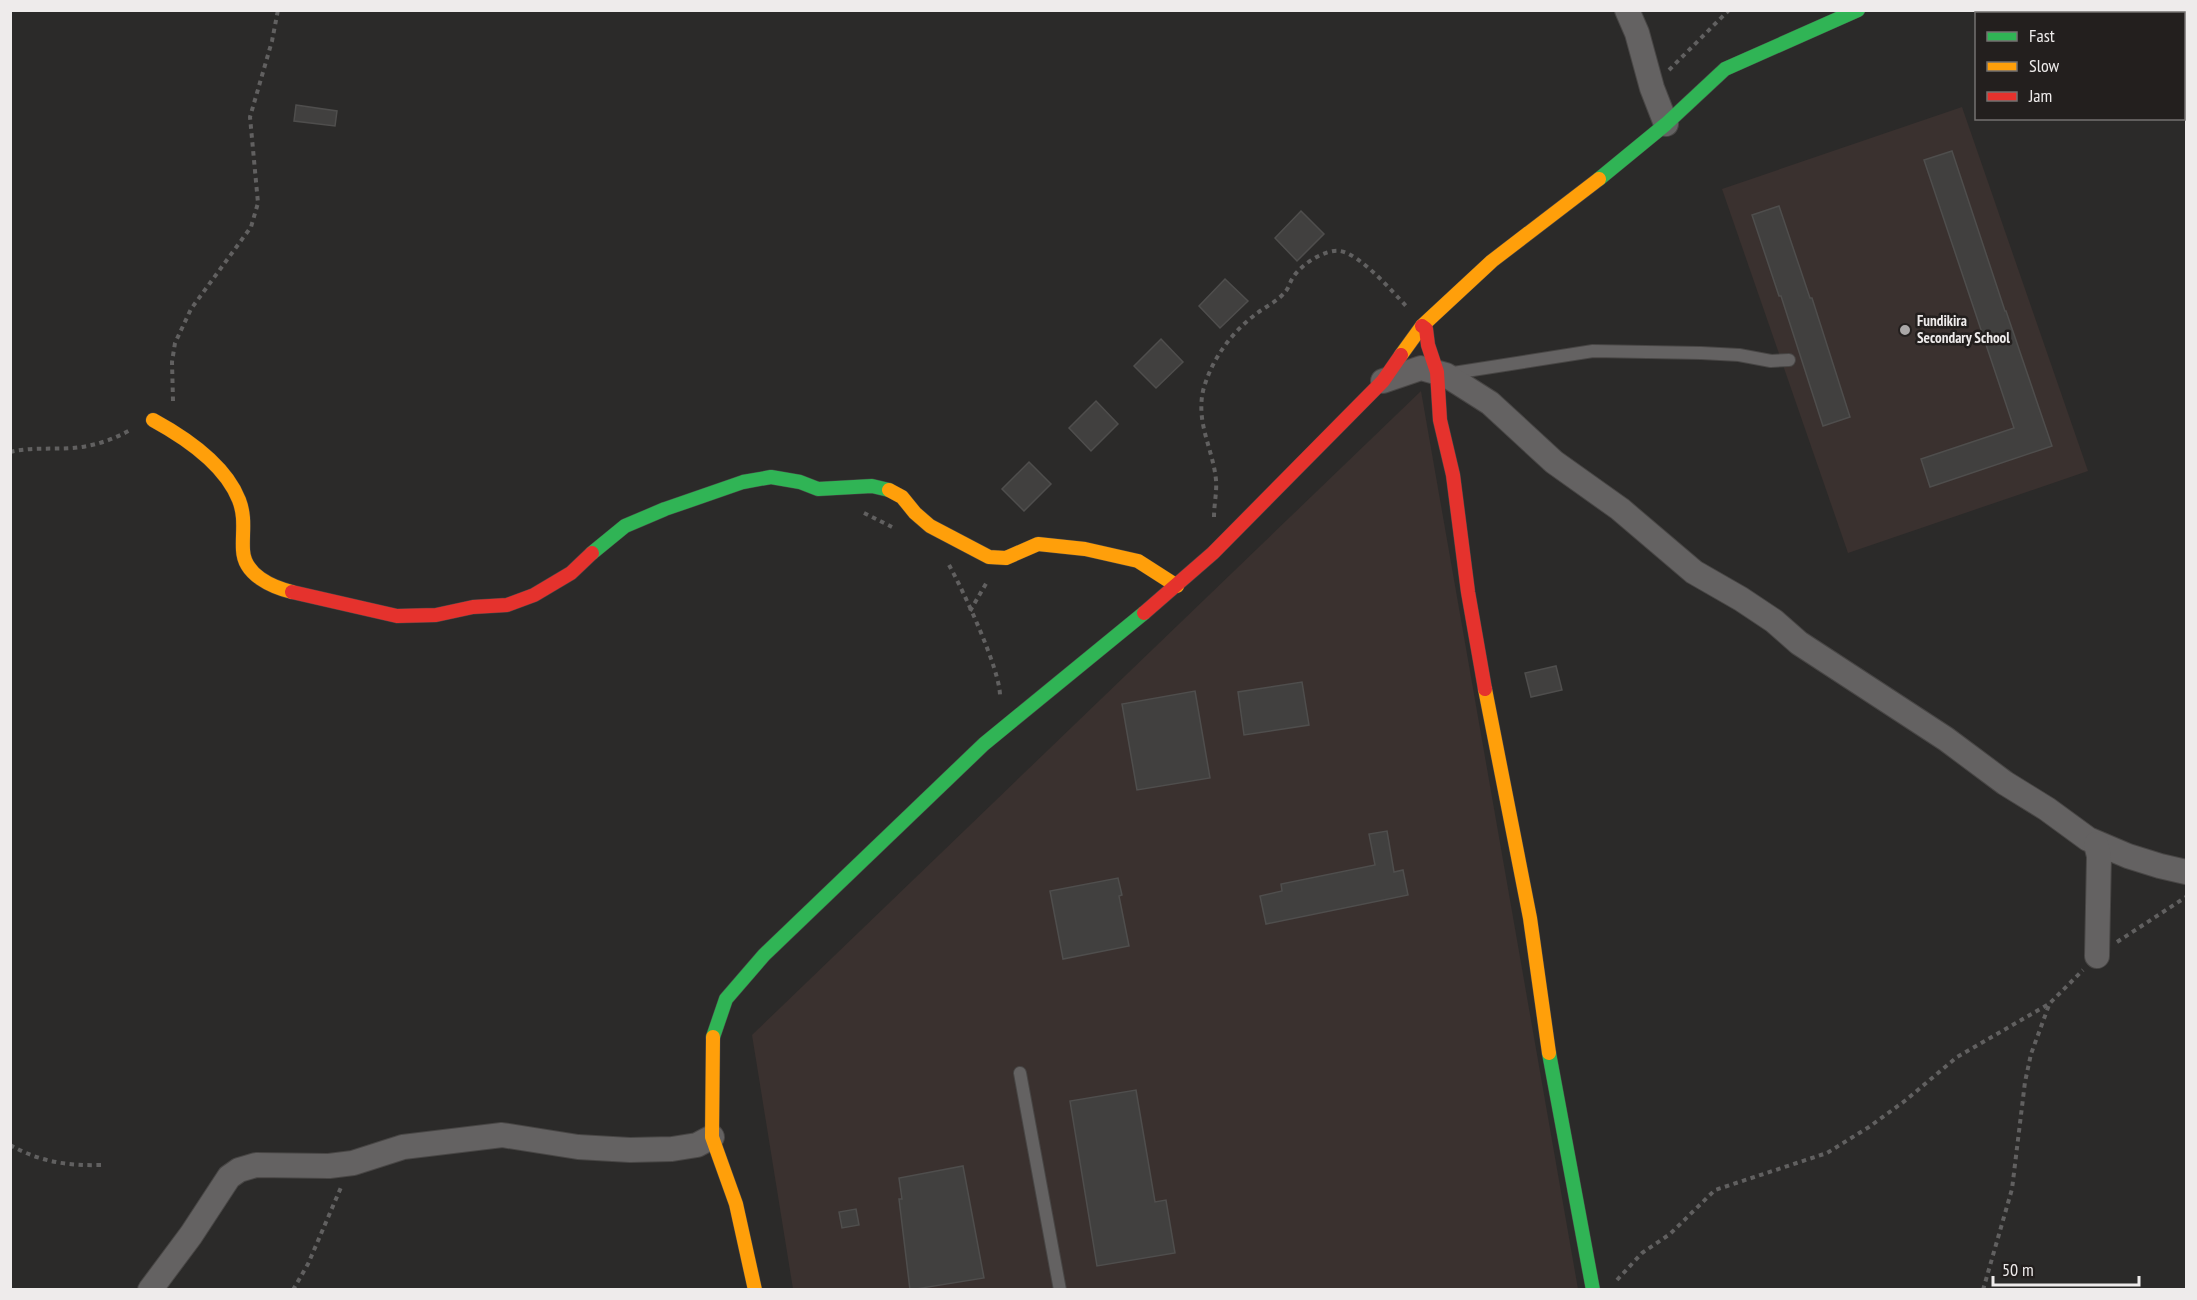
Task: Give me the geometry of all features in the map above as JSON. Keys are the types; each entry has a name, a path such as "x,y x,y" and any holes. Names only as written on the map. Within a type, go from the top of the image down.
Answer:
{"street":[{"path":"1627,10 1637,33 1652,88 1666,124"},
{"path":"755,1290 736,1204 712,1137 713,1038 726,999 765,955 984,744 1177,586 1213,553 1383,381 1422,326 1492,261 1583,193 1666,124 1725,69 1858,10"},
{"path":"1422,326 1426,329 1428,345 1441,374 1440,420 1453,475 1468,591 1490,717 1530,918 1543,1018 1561,1126 1593,1290"},
{"path":"1383,381 1421,368 1441,374 1490,403 1554,462 1620,509 1694,572 1774,621 1798,643 1946,739 2005,783 2096,844 2160,866 2187,872"},
{"path":"153,420 169,428 188,443 223,473 231,484 240,501 245,519 241,547 250,571 277,588 397,616 436,615 473,607 507,605 534,595 571,573 625,526 665,509 743,482 771,477 800,482 818,489 872,486 890,490 902,496 915,513 930,526 989,557 1006,558 1038,544 1085,549 1138,561 1177,586"},
{"path":"2096,844 2099,856 2097,956"},
{"path":"150,1290 191,1235 229,1177 239,1170 256,1165 329,1166 353,1163 403,1147 502,1135 578,1147 630,1150 672,1149 697,1145 712,1137"}],"lane":[{"path":"1441,374 1593,351 1701,353 1739,355 1771,361 1789,360"},
{"path":"1020,1073 1060,1290"}],"path":[{"path":"10,452 86,447 106,441 163,416 170,409 173,400 172,363 175,343 191,309 251,227 258,203 250,117 272,41 278,10"},
{"path":"1652,88 1729,10"},
{"path":"1214,518 1216,480 1200,417 1203,391 1214,362 1229,341 1247,322 1285,292 1294,275 1317,257 1340,251 1355,258 1386,283 1422,326"},
{"path":"857,509 895,528"},
{"path":"947,561 999,681 1000,701"},
{"path":"1614,1282 1642,1253 1670,1234 1715,1190 1827,1153 1869,1127 1906,1100 1957,1057 2049,1004 2097,956 2187,897"},
{"path":"1983,1290 2012,1189 2025,1082 2031,1054 2049,1004"},
{"path":"10,1145 37,1157 70,1166 102,1165"},
{"path":"293,1290 308,1264 353,1163"}],"shaded area":[{"name":"Fundikira Secondary School","path":"1962,107 2088,471 1848,553 1722,189"},
{"path":"1421,391 1578,1289 793,1289 752,1035"}],"building":[{"path":"296,105 337,111 335,126 294,121"},
{"path":"1952,151 2052,446 1930,487 1921,459 2014,428 1924,160"},
{"path":"1779,206 1810,298 1812,298 1850,417 1823,426 1752,215"},
{"path":"1301,211 1324,234 1297,261 1275,238"},
{"path":"1225,279 1248,301 1220,328 1199,306"},
{"path":"1161,339 1183,362 1156,388 1134,366"},
{"path":"1096,401 1118,424 1091,451 1069,428"},
{"path":"1029,462 1051,484 1024,511 1002,489"},
{"path":"1556,666 1562,690 1531,697 1525,673"},
{"path":"1302,682 1309,725 1244,735 1238,692"},
{"path":"1195,691 1210,778 1137,790 1122,704"},
{"path":"1387,831 1394,872 1403,870 1408,895 1266,924 1260,896 1282,891 1281,884 1375,865 1369,834"},
{"path":"1118,878 1122,895 1119,896 1129,946 1063,959 1050,891"},
{"path":"1136,1090 1155,1202 1166,1200 1175,1253 1097,1266 1070,1101"},
{"path":"963,1166 984,1278 910,1290 899,1199 902,1199 899,1178"},
{"path":"856,1209 859,1225 842,1228 839,1212"}],"traffic: fast":[{"path":"1599,179 1666,124 1725,69 1858,10"},
{"path":"592,553 625,526 665,509 743,482 771,477 800,482 818,489 872,486 889,490"},
{"path":"713,1037 726,999 764,955 984,744 1144,613"},
{"path":"1549,1053 1593,1290"}],"traffic: slow":[{"path":"1401,355 1422,326 1492,261 1599,179"},
{"path":"153,420 203,453 224,475 233,487 241,507 243,550 248,566 268,583 292,592"},
{"path":"889,490 902,497 930,526 989,557 1006,558 1038,544 1085,549 1138,561 1177,586"},
{"path":"1485,689 1530,918 1549,1053"},
{"path":"713,1037 712,1137 736,1204 755,1290"}],"traffic: jam":[{"path":"1422,326 1426,329 1428,345 1437,372 1440,420 1453,475 1468,592 1485,689"},
{"path":"1144,613 1213,553 1383,381 1401,355"},
{"path":"292,592 397,616 436,615 473,607 507,605 534,595 571,573 592,553"}],"place":[{"name":"Fundikira Secondary School","path":"1905,330"}]}
